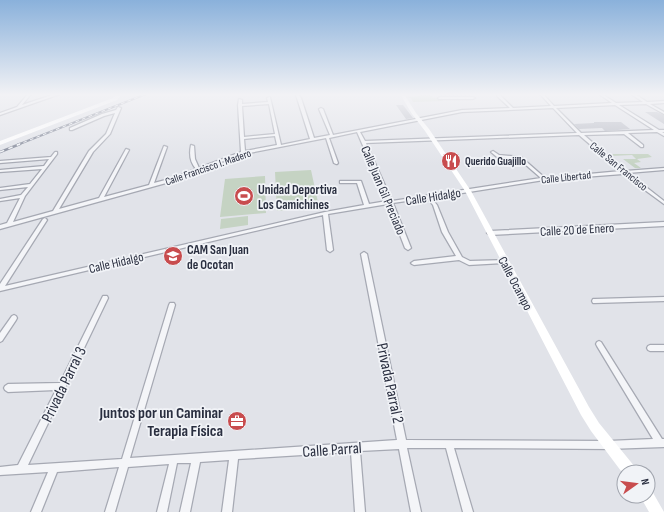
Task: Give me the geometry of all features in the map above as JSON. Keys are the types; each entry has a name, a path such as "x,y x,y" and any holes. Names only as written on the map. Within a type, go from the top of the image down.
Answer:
{"street":[{"path":"0,143 66,118"},
{"path":"71,129 96,118"},
{"path":"55,212 92,150 108,134 115,118"},
{"path":"241,118 243,153"},
{"path":"273,118 279,145"},
{"path":"305,118 312,139"},
{"path":"324,118 336,164"},
{"name":"Calle Francisco I. Madero","path":"0,227 175,180 243,153 279,145 359,132 430,118"},
{"name":"Calle San Francisco","path":"563,118 624,172 664,203"},
{"path":"637,118 664,135"},
{"name":"Calle Ocampo","path":"420,120 468,191 585,411 608,445 623,464"},
{"path":"364,142 664,131"},
{"name":"Calle Juan Gil Preciado","path":"359,132 390,202 408,248"},
{"path":"624,132 642,146"},
{"path":"242,138 277,135"},
{"path":"192,146 192,163 199,170"},
{"path":"151,186 165,147"},
{"path":"101,199 127,150"},
{"path":"493,152 498,156 520,158 544,179"},
{"path":"8,225 22,196 56,153"},
{"path":"0,162 51,158"},
{"path":"0,171 45,167"},
{"name":"Calle Libertad","path":"468,191 544,179 664,169"},
{"path":"342,182 357,181 360,183 367,206"},
{"path":"0,189 31,185"},
{"name":"Calle Hidalgo","path":"0,289 325,213 468,191"},
{"path":"0,200 22,196"},
{"path":"428,197 434,206 445,232 460,258 469,263 504,261"},
{"path":"325,213 330,250"},
{"path":"0,289 44,220"},
{"name":"Calle 20 de Enero","path":"490,233 664,224"},
{"name":"Privada Parral 2","path":"364,254 404,444 416,512"},
{"path":"414,263 460,258"},
{"name":"Privada Parral 3","path":"21,469 105,298"},
{"path":"595,301 664,299"},
{"path":"110,512 126,463 172,305"},
{"path":"0,339 14,318"},
{"path":"599,344 662,443"},
{"path":"650,348 664,348"},
{"path":"8,388 62,386"},
{"name":"Calle Parral","path":"0,470 404,444 608,445 662,443"},
{"path":"449,444 468,512"},
{"path":"355,447 360,512"},
{"path":"227,512 234,455"},
{"path":"186,512 196,458"},
{"path":"162,512 174,459"},
{"path":"36,512 54,467"}],"green space":[{"path":"609,154 648,154 652,157 637,159 641,162 634,163 641,168 635,168 623,159 636,159 632,155 611,156"},
{"path":"311,170 319,207 277,211 275,172"},
{"name":"Unidad Deportiva Los Camichines","path":"265,176 266,213 220,217 225,179"},
{"name":"Unidad Deportiva Los Camichines","path":"248,216 248,225 220,229 221,219"}],"building":[{"path":"654,118 664,118 664,124"},
{"path":"621,122 630,129 605,131 602,128 579,129 574,124"}],"railway":[{"path":"17,145 86,118"},
{"path":"0,152 20,144"}],"place":[{"name":"Querido Guajillo","path":"451,161"},
{"name":"Unidad Deportiva Los Camichines","path":"244,196"},
{"name":"CAM San Juan de Ocotan","path":"173,256"},
{"name":"Juntos por un Caminar Terapia Física","path":"237,421"}]}
